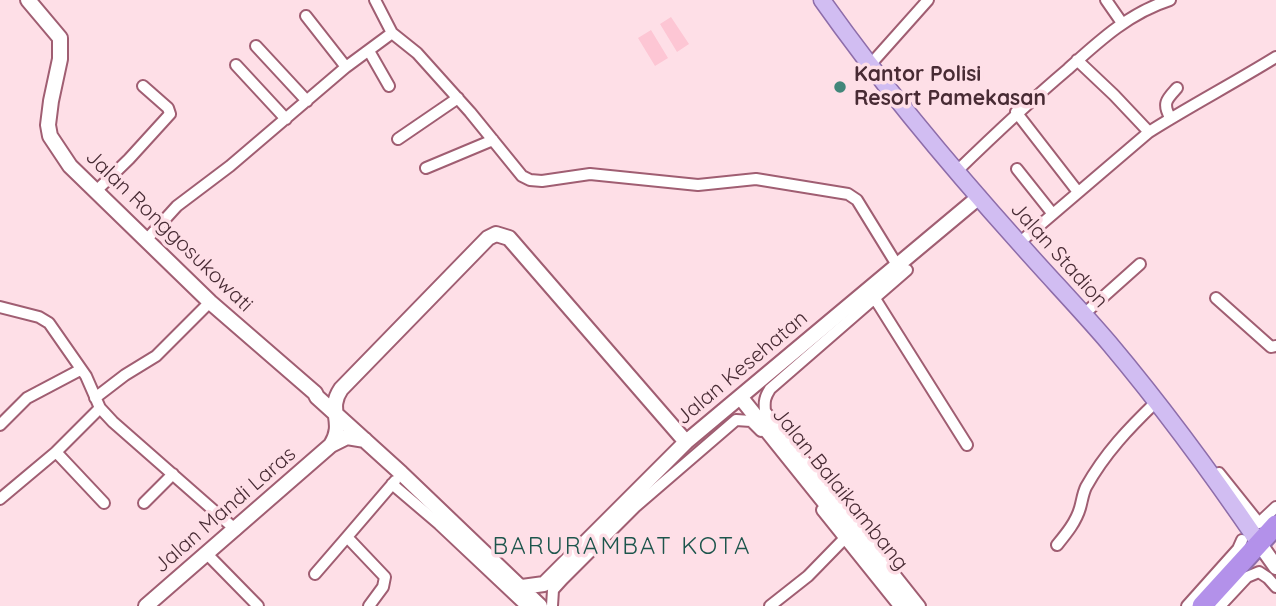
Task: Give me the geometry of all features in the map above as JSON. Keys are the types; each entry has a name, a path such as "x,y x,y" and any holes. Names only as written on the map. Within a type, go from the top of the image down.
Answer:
{"highway":[{"path":"1202,606 1261,536"}],"main road":[{"name":"Jalan Ronggosukowati","path":"28,0 60,38 58,70 48,125 50,136 70,166 210,302 365,440 397,479 541,606"},
{"name":"Jalan Stadion","path":"822,0 870,65 957,171 1019,243 1086,312 1261,536"},
{"name":"Jalan Kesehatan","path":"544,584 686,442 872,293 979,197"},
{"path":"331,445 338,430 334,402 341,389 488,238 496,234 509,238 686,442"},
{"path":"315,393 327,396 341,389"},
{"name":"Jalan Balaikambang","path":"741,398 846,537 908,606"},
{"path":"331,445 347,437 365,440"},
{"name":"Jalan Mandi Laras","path":"146,606 331,445"},
{"path":"1261,536 1276,567"},
{"path":"522,587 544,584 541,606"}],"street":[{"path":"376,0 392,33 417,53 493,141 516,172 530,180 542,181 590,174 698,185 756,179 848,194 857,200 905,262"},
{"path":"870,65 928,0"},
{"path":"1106,0 1122,23"},
{"path":"957,171 1016,112 1122,23 1170,0"},
{"path":"306,16 346,67"},
{"path":"147,239 177,206 346,67 392,33"},
{"path":"256,46 307,101"},
{"path":"369,51 389,86"},
{"path":"1019,243 1149,132 1170,117 1276,57"},
{"path":"1077,60 1149,132"},
{"path":"236,65 286,119"},
{"path":"95,191 130,159 170,114 168,108 143,86"},
{"path":"1170,117 1164,105 1177,88"},
{"path":"397,139 458,99"},
{"path":"1016,112 1078,192"},
{"path":"426,168 493,141"},
{"path":"1017,169 1052,213"},
{"path":"1140,264 1086,312 1259,523 1276,507"},
{"path":"920,606 765,411 765,396 872,293 967,445"},
{"path":"1216,298 1271,347 1276,346"},
{"path":"0,499 56,452 125,375 156,356 210,302"},
{"path":"1,310 19,310 49,323 86,376 98,403 236,530"},
{"path":"0,425 27,398 80,370"},
{"path":"1057,545 1080,511 1084,490 1100,464 1128,428 1156,402"},
{"path":"552,606 553,590 563,579 635,507 736,420 751,421 757,427 899,606"},
{"path":"56,452 104,502"},
{"path":"144,503 173,474"},
{"path":"315,574 397,479 439,524 526,606"},
{"path":"1187,606 1238,549 1261,536"},
{"path":"347,537 385,577 383,587 369,606"},
{"path":"770,606 808,576 846,537"},
{"path":"207,554 255,605"},
{"path":"1220,606 1247,577 1259,572 1276,587"}],"shaded area":[{"path":"671,17 689,44 677,52 660,24"},
{"path":"651,30 668,58 655,66 638,38"}],"place":[{"name":"Kantor Polisi Resort Pamekasan","path":"840,87"}],"district":[{"name":"BARURAMBAT KOTA","path":"622,547"}]}
